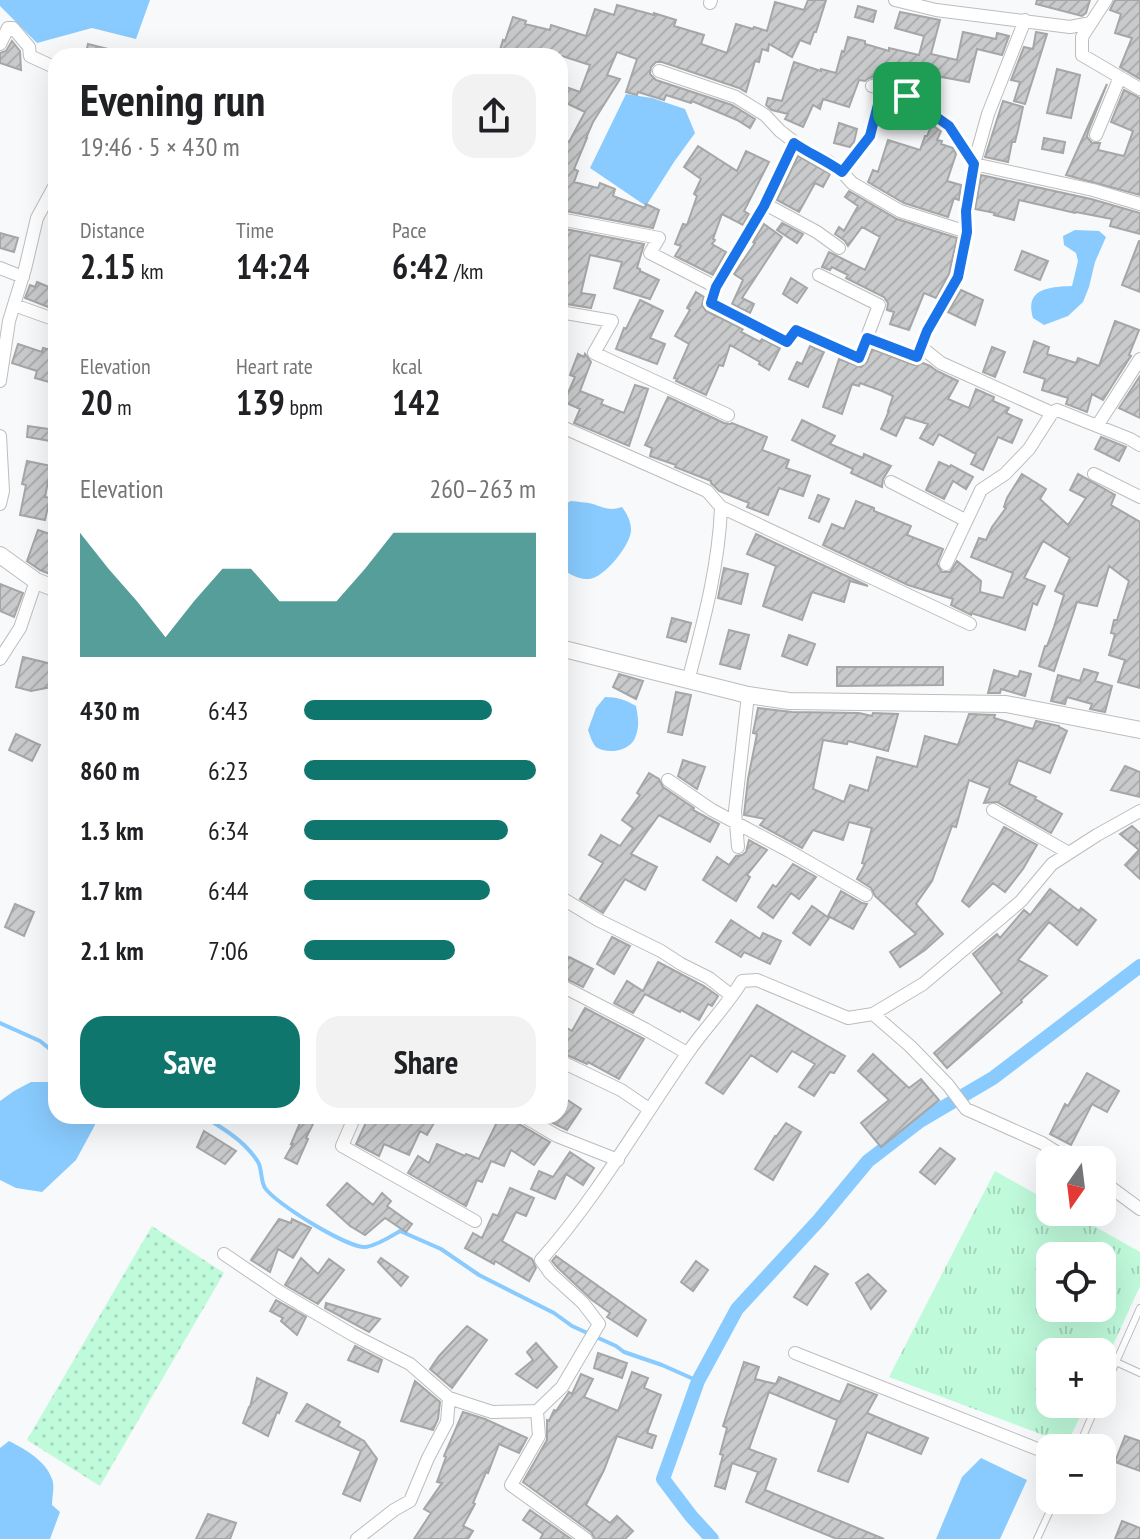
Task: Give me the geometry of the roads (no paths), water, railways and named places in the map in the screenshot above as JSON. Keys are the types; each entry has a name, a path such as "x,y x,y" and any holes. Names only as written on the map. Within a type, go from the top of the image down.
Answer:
{"street":[{"path":"895,0 936,10 1070,27 1091,23"},
{"path":"1106,0 1082,37 1082,55 1140,89"},
{"path":"867,338 917,357 927,331 958,277 967,232 966,211 974,164 988,114 1025,20"},
{"path":"0,44 8,28 13,28 29,47 30,56 48,64"},
{"path":"659,71 736,97 765,115 794,143 829,162 852,183 900,211 967,232"},
{"path":"1096,135 1120,77"},
{"path":"842,172 870,136 877,87 907,96 949,126 974,164 1093,190 1140,204"},
{"path":"794,143 765,204 716,287 711,303 787,342 796,330 859,358 879,305 819,275"},
{"path":"0,381 4,346 14,305 37,218 48,198"},
{"path":"765,204 817,232 839,248"},
{"path":"568,221 659,238 650,253 716,287"},
{"path":"0,268 23,277"},
{"path":"14,305 48,317"},
{"path":"568,313 612,321 594,353 728,415"},
{"path":"921,347 941,363 1052,413"},
{"path":"1097,426 1140,359"},
{"path":"946,564 981,490 1005,474 1029,449 1052,413 1057,410 1140,445"},
{"path":"568,430 707,491 721,507 970,624"},
{"path":"0,436 3,491 0,504"},
{"path":"1094,474 1140,497"},
{"path":"891,482 965,520"},
{"path":"688,681 708,604 720,537 721,507"},
{"path":"0,555 36,581 48,586"},
{"path":"0,659 20,628 36,581"},
{"path":"568,650 748,695 789,701 1006,704 1140,730"},
{"path":"738,847 735,811 748,695"},
{"path":"668,780 712,810 866,895"},
{"path":"993,810 1069,853"},
{"path":"224,1254 280,1292 410,1364 449,1398 492,1412 537,1411 562,1387 599,1324 541,1260 618,1160 687,1053 742,981 757,980 848,1018 873,1014 923,984 1021,901 1052,864 1140,811"},
{"path":"568,902 709,978 732,996"},
{"path":"568,989 687,1053"},
{"path":"873,1014 910,1046 948,1085 966,1109 1047,1146"},
{"path":"568,1065 621,1090 649,1109"},
{"path":"352,1124 342,1146 475,1221"},
{"path":"539,1124 557,1136 618,1160"},
{"path":"1116,1191 1140,1209"},
{"path":"795,1353 1036,1448"},
{"path":"357,1539 410,1501 447,1422 449,1398"},
{"path":"537,1411 539,1436 511,1485 586,1539"}],"lane":[{"path":"1140,1308 1116,1362 1140,1373"},
{"path":"1037,1539 1049,1514"}],"water":[{"path":"0,0 150,0 136,39 92,28 37,43 0,6"},
{"path":"626,94 652,98 685,109 695,133 646,206 590,168"},
{"path":"1075,230 1099,231 1106,237 1083,302 1068,316 1044,325 1033,318 1032,300 1041,291 1072,286 1078,261 1076,253 1064,245 1063,236"},
{"path":"568,502 590,503 614,509 622,507 630,524 630,536 622,552 602,573 589,579 568,572"},
{"path":"605,697 621,699 636,706 638,726 635,738 628,746 618,750 606,751 596,747 588,730 596,708"},
{"path":"31,1082 48,1082 48,1124 95,1125 76,1160 42,1192 16,1188 0,1180 0,1101"},
{"path":"9,1441 40,1461 52,1479 52,1505 60,1512 50,1539 0,1539 0,1448"},
{"path":"981,1458 1027,1480 1000,1539 936,1539 962,1477"}],"waterway":[{"path":"712,1539 663,1479 698,1381 737,1309 819,1220 868,1161 920,1121 993,1078 1140,966"},
{"path":"0,1023 48,1048"},
{"path":"215,1124 252,1154 259,1164 264,1186 272,1195 329,1233 366,1247 400,1231 441,1249 479,1275 554,1313 572,1326 624,1352 698,1381"}]}
